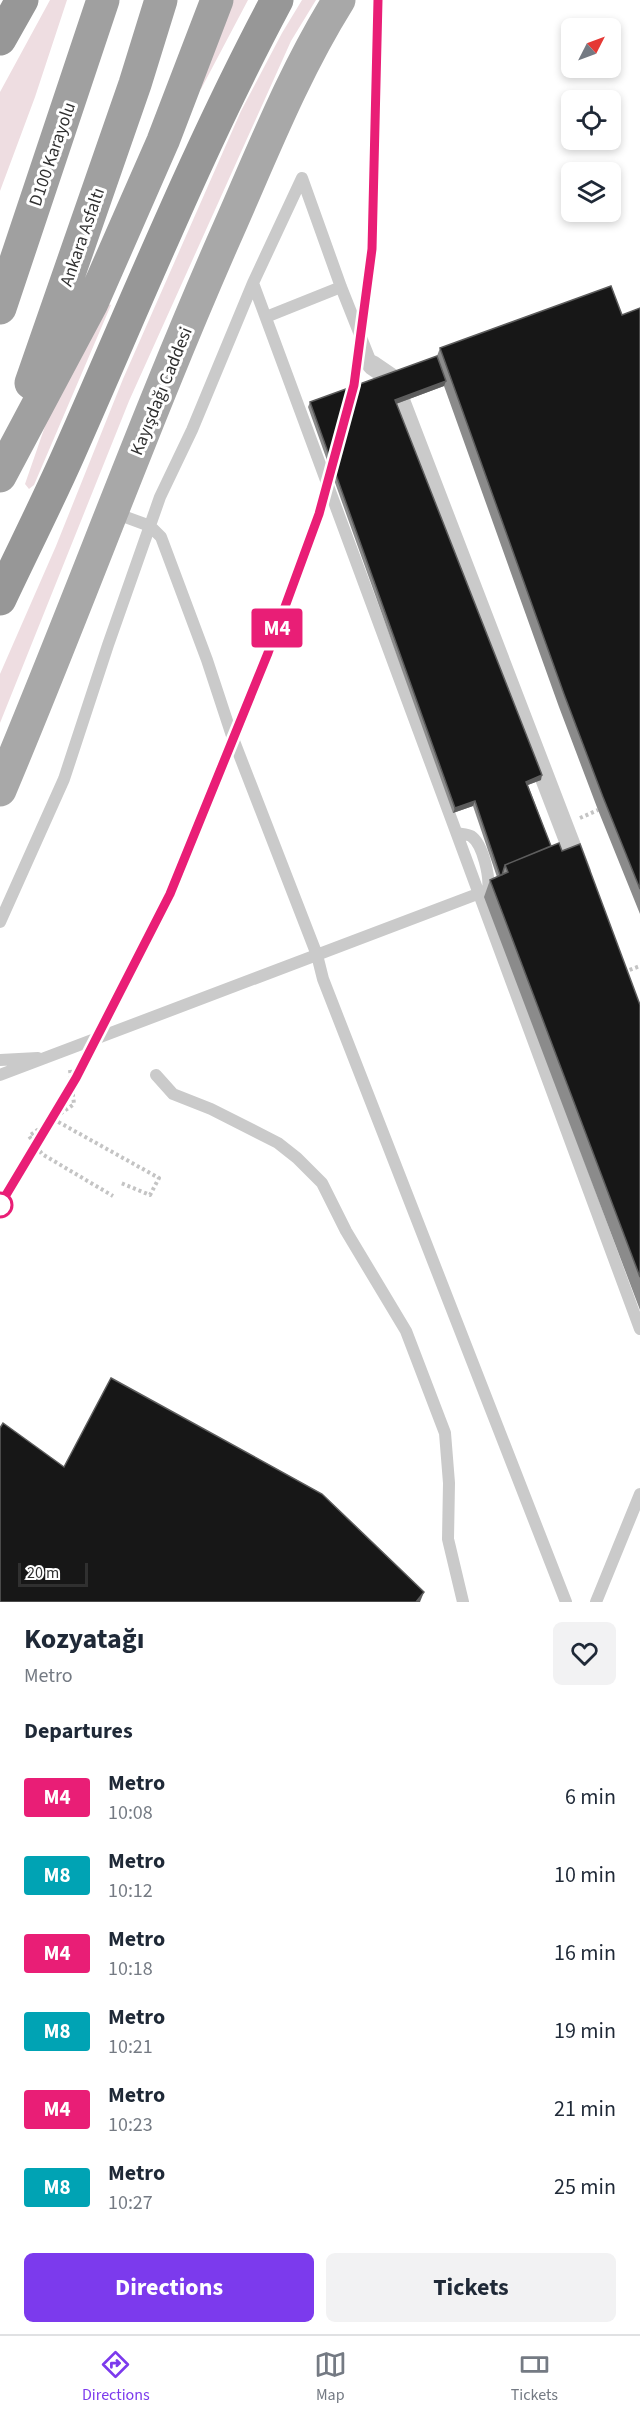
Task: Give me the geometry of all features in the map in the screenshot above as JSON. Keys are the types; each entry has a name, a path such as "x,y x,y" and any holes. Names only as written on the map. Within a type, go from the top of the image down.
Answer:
{"highway":[{"path":"0,39 22,0"},
{"name":"D100 Karayolu","path":"0,308 103,0"},
{"name":"Ankara Asfaltı","path":"0,474 135,84 161,0"},
{"path":"0,474 92,303 163,141 217,0"},
{"path":"0,600 69,454 182,196 257,36 277,0"}],"main road":[{"name":"Kayışdağı Caddesi","path":"0,790 206,281 314,40 339,0"}],"street":[{"path":"372,365 391,378 588,889"}],"lane":[{"path":"0,922 64,779 160,497 192,430 254,283 302,178 372,365"},
{"path":"254,283 640,1329"},
{"path":"266,317 341,286"},
{"path":"112,512 150,526 161,537 232,736 317,955 323,979 566,1602"},
{"path":"0,1075 479,895"},
{"path":"0,1060 51,1057"},
{"path":"156,1075 173,1094 211,1109 278,1143 322,1183 346,1231 406,1331 445,1433 450,1483 448,1539 463,1602"},
{"path":"596,1602 640,1494"}],"path":[{"path":"620,974 640,966"},
{"path":"70,1071 74,1104 29,1136 42,1154 113,1196"},
{"path":"53,1119 159,1178 150,1195 121,1183"}],"shaded area":[{"path":"50,0 67,0 35,97 0,191 0,92"},
{"path":"231,0 248,0 201,89 196,84"},
{"path":"302,0 316,0 291,41 129,401 0,723 0,674 56,546 123,379 241,111"},
{"path":"108,304 111,305 34,485 29,489 25,484 60,383"}],"building":[{"path":"611,286 622,315 640,308 640,889 564,694 440,348"},
{"path":"437,356 446,381 395,400 542,775 526,782 551,846 505,865 502,875 500,875 475,801 455,808 310,402"},
{"path":"559,843 562,851 580,844 640,1005 640,1277 490,880 508,872 505,865"},
{"path":"111,1378 322,1494 424,1592 416,1602 0,1602 0,1428 3,1423 64,1467"}],"metro line":[{"name":"M4","path":"0,1205 76,1078 170,894 268,653 319,514 354,385 372,249 378,0"}]}
